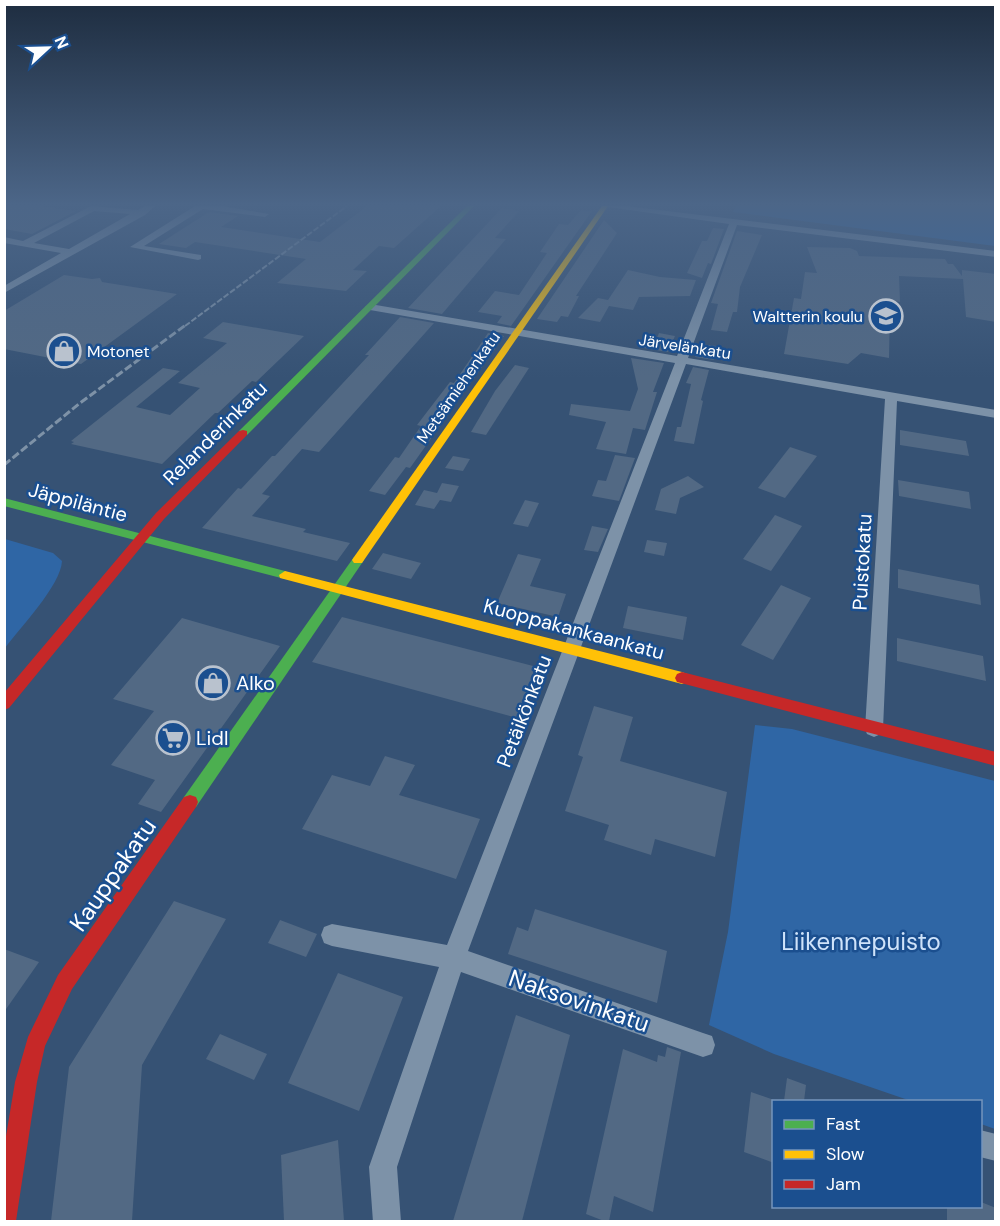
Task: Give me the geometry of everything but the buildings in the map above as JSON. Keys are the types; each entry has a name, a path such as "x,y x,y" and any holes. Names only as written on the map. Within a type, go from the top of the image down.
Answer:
{"main road":[{"name":"Relanderinkatu","path":"4,704 160,516 414,263"},
{"name":"Metsämiehenkatu","path":"338,587 565,263"},
{"name":"Jäppiläntie","path":"4,502 141,539"},
{"name":"Kuoppakankaankatu","path":"141,539 338,587 874,729 996,759"},
{"name":"Kauppakatu","path":"4,1221 26,1082 35,1044 46,1017 65,982 319,620 338,587"}],"street":[{"path":"4,290 51,263"},
{"name":"Petäikönkatu","path":"387,1221 382,1167 454,958 719,263"},
{"name":"Järvelänkatu","path":"370,308 996,414"},
{"name":"Puistokatu","path":"874,729 891,397"},
{"name":"Naksovinkatu","path":"332,934 454,958 703,1045"}],"green space":[{"path":"5,539 53,553 62,561 55,582 5,648"},
{"name":"Liikennepuisto","path":"755,725 792,729 995,781 995,1129 982,1124 982,1100 908,1100 774,1054 709,1025 728,932"}],"railway":[{"path":"185,326 270,263"},
{"path":"4,465 80,403 187,324"}],"traffic: fast":[{"path":"243,433 414,263"},
{"path":"4,502 285,575"},
{"path":"190,802 358,560"}],"traffic: slow":[{"path":"358,560 565,263"},
{"path":"285,575 682,678"}],"traffic: jam":[{"path":"4,704 160,516 243,433"},
{"path":"682,678 996,759"},
{"path":"4,1221 26,1082 35,1044 65,982 190,802"}],"place":[{"name":"Waltterin koulu","path":"886,316"},
{"name":"Motonet","path":"64,351"},
{"name":"Alko","path":"213,683"},
{"name":"Lidl","path":"173,738"}]}
